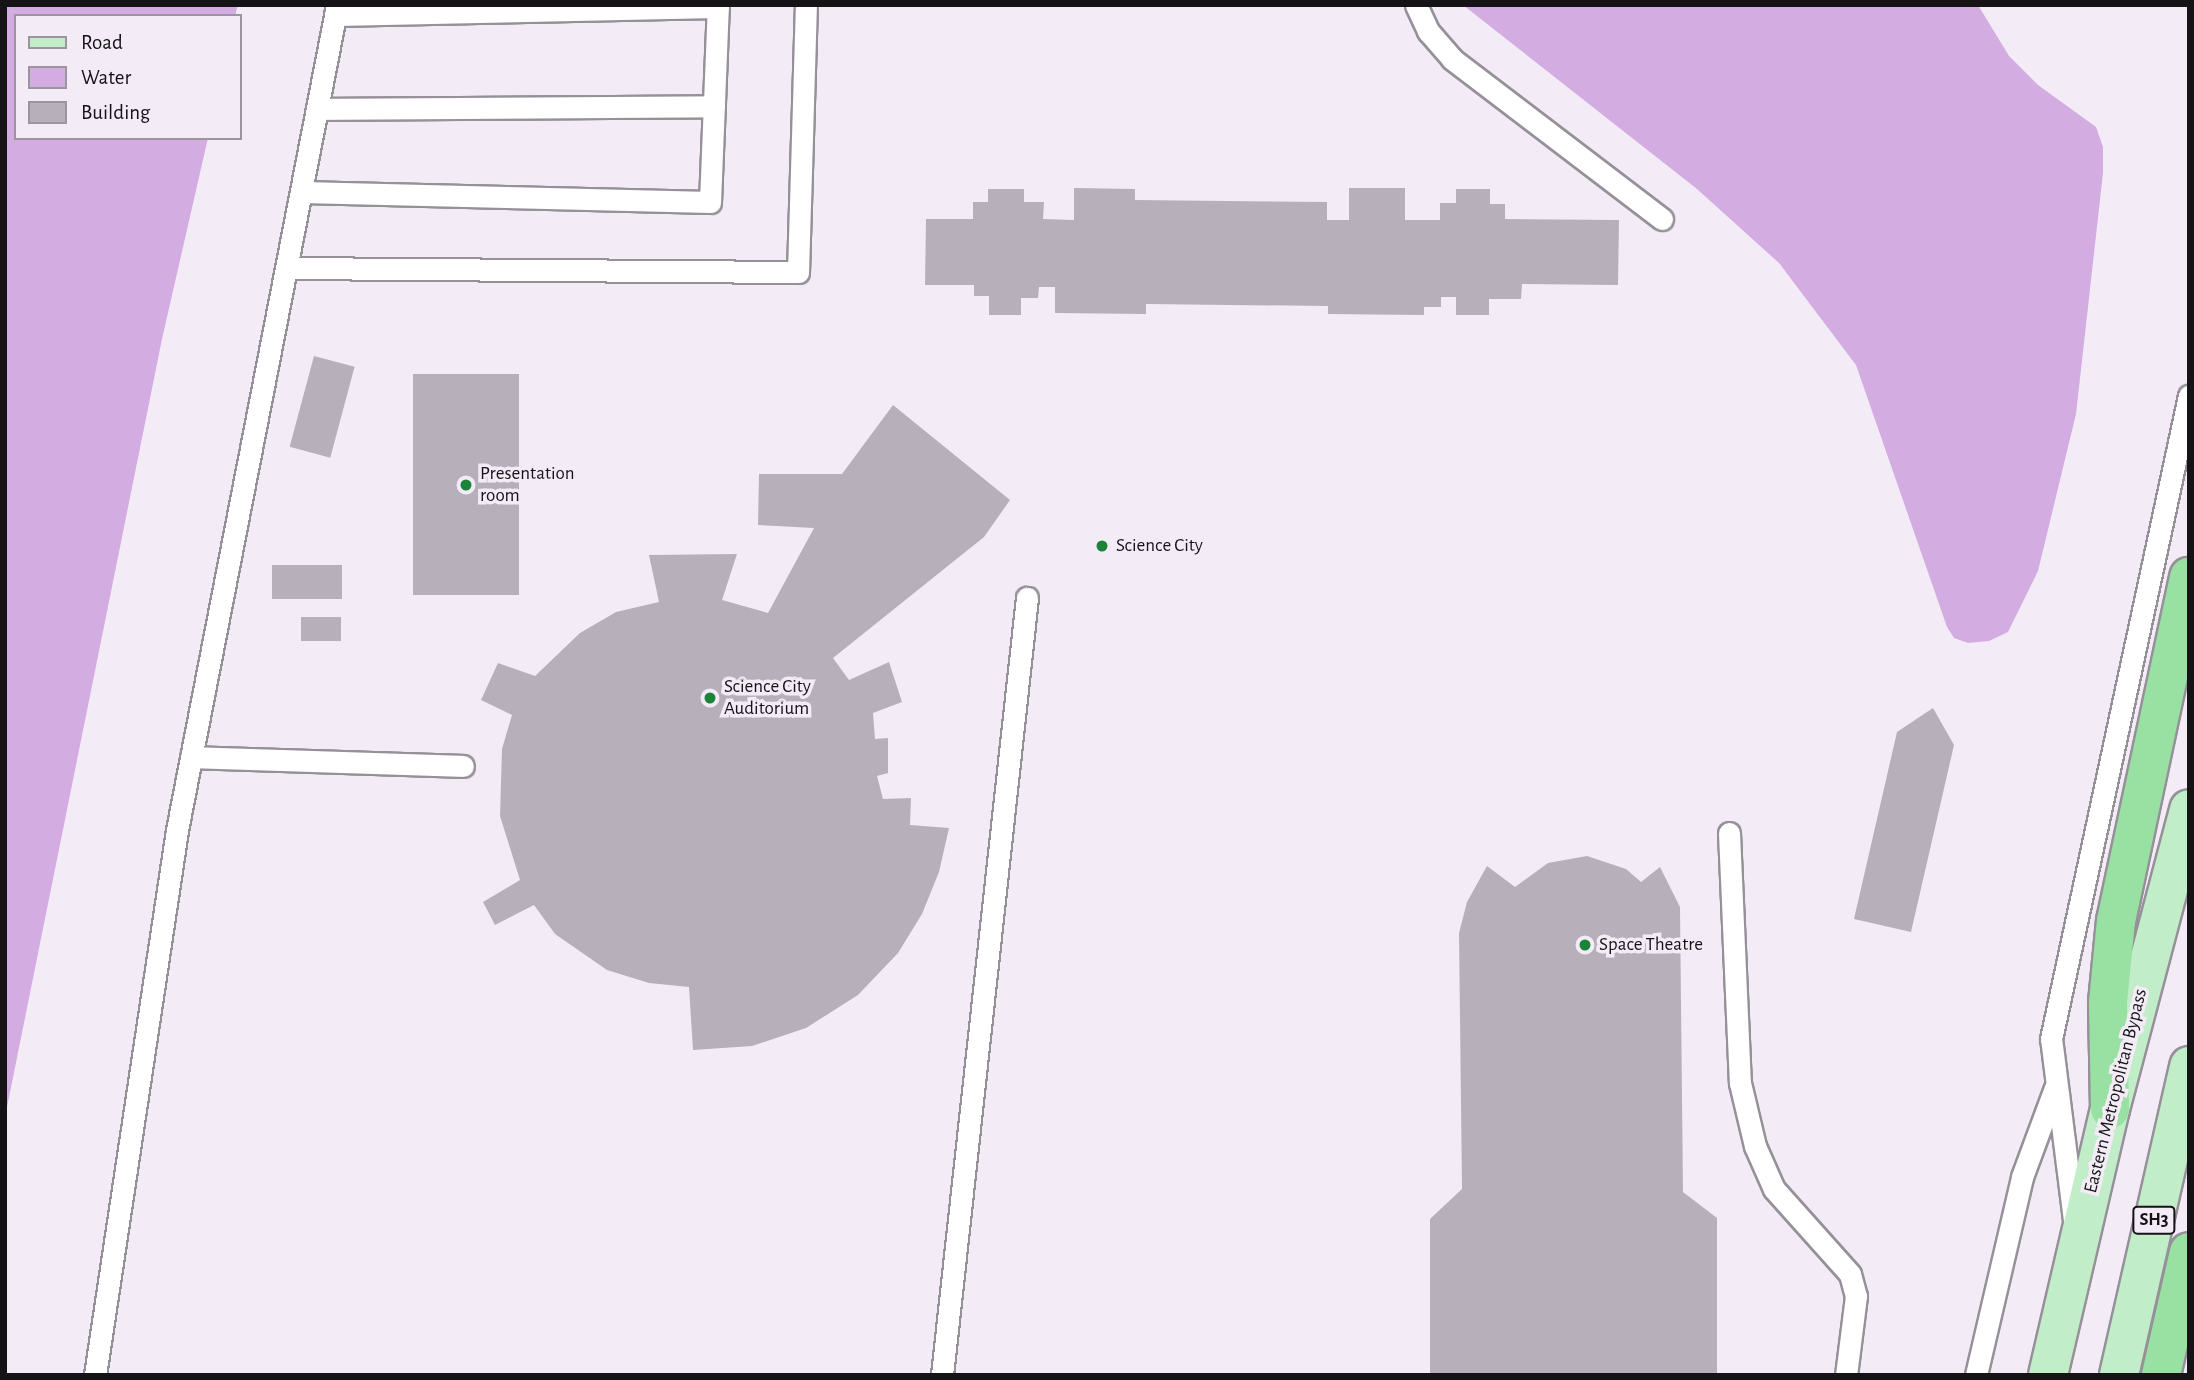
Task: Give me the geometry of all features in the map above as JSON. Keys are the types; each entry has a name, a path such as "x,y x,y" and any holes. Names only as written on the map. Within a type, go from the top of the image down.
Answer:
{"highway":[{"path":"2110,1110 2108,1002 2116,922 2189,578"},
{"path":"2161,1375 2189,1252"}],"main road":[{"name":"Eastern Metropolitan Bypass","path":"2048,1375 2110,1110 2189,809"},
{"name":"SH3","path":"2119,1375 2189,1066"}],"lane":[{"path":"287,268 798,272 806,5"},
{"path":"1416,5 1428,30 1452,59 1662,219"},
{"path":"95,1375 191,757 336,10 718,6 710,202 302,192"},
{"path":"317,109 714,106"},
{"path":"2078,1247 2052,1039 2189,396"},
{"path":"942,1375 1027,598"},
{"path":"191,757 463,766"},
{"path":"1729,833 1740,1083 1755,1146 1774,1189 1850,1274 1856,1296 1846,1375"},
{"path":"1976,1375 2022,1177 2057,1083"}],"water":[{"path":"5,5 238,5 236,14 14,14 14,140 208,140 162,339 5,1117"},
{"path":"1463,5 1978,5 2009,56 2038,85 2096,127 2103,147 2103,173 2076,414 2038,571 2008,632 1989,641 1968,643 1954,638 1947,627 1856,365 1779,263 1697,189"}],"building":[{"path":"1074,188 1135,189 1135,200 1327,202 1327,220 1349,220 1349,188 1405,188 1405,220 1440,220 1440,203 1456,203 1456,189 1490,189 1490,204 1505,204 1505,219 1619,220 1618,285 1522,284 1521,299 1489,299 1489,315 1456,315 1456,297 1441,297 1441,307 1424,307 1424,315 1328,314 1328,306 1146,304 1146,314 1055,313 1055,287 1039,287 1038,298 1021,298 1021,315 989,315 989,296 974,296 974,285 925,285 926,219 973,219 973,202 988,202 988,189 1024,189 1024,202 1044,202 1043,219 1074,220"},
{"path":"314,356 355,367 330,458 290,447"},
{"name":"Presentation room","path":"413,374 519,374 519,595 413,595"},
{"path":"893,405 1010,500 984,537 833,658 849,680 889,662 902,702 873,713 875,739 888,738 888,773 877,776 883,799 911,798 910,825 949,828 939,872 922,914 898,953 858,995 806,1028 752,1046 693,1050 689,987 649,983 607,970 555,934 534,905 495,925 483,902 520,880 500,816 502,749 512,715 481,700 498,663 535,676 580,633 616,612 659,602 649,555 737,554 722,600 768,613 814,528 758,525 759,474 842,474"},
{"path":"272,565 342,565 342,599 272,599"},
{"path":"301,617 341,617 341,641 301,641"},
{"path":"1933,708 1954,745 1911,932 1854,919 1897,732"},
{"path":"1587,856 1626,869 1641,882 1660,867 1680,907 1683,1192 1717,1218 1717,1375 1430,1375 1430,1219 1462,1189 1459,933 1467,902 1487,866 1515,887 1548,863"}],"place":[{"name":"Presentation room","path":"466,485"},
{"name":"Science City","path":"1102,546"},
{"name":"Science City Auditorium","path":"710,698"},
{"name":"Space Theatre","path":"1585,945"}]}
